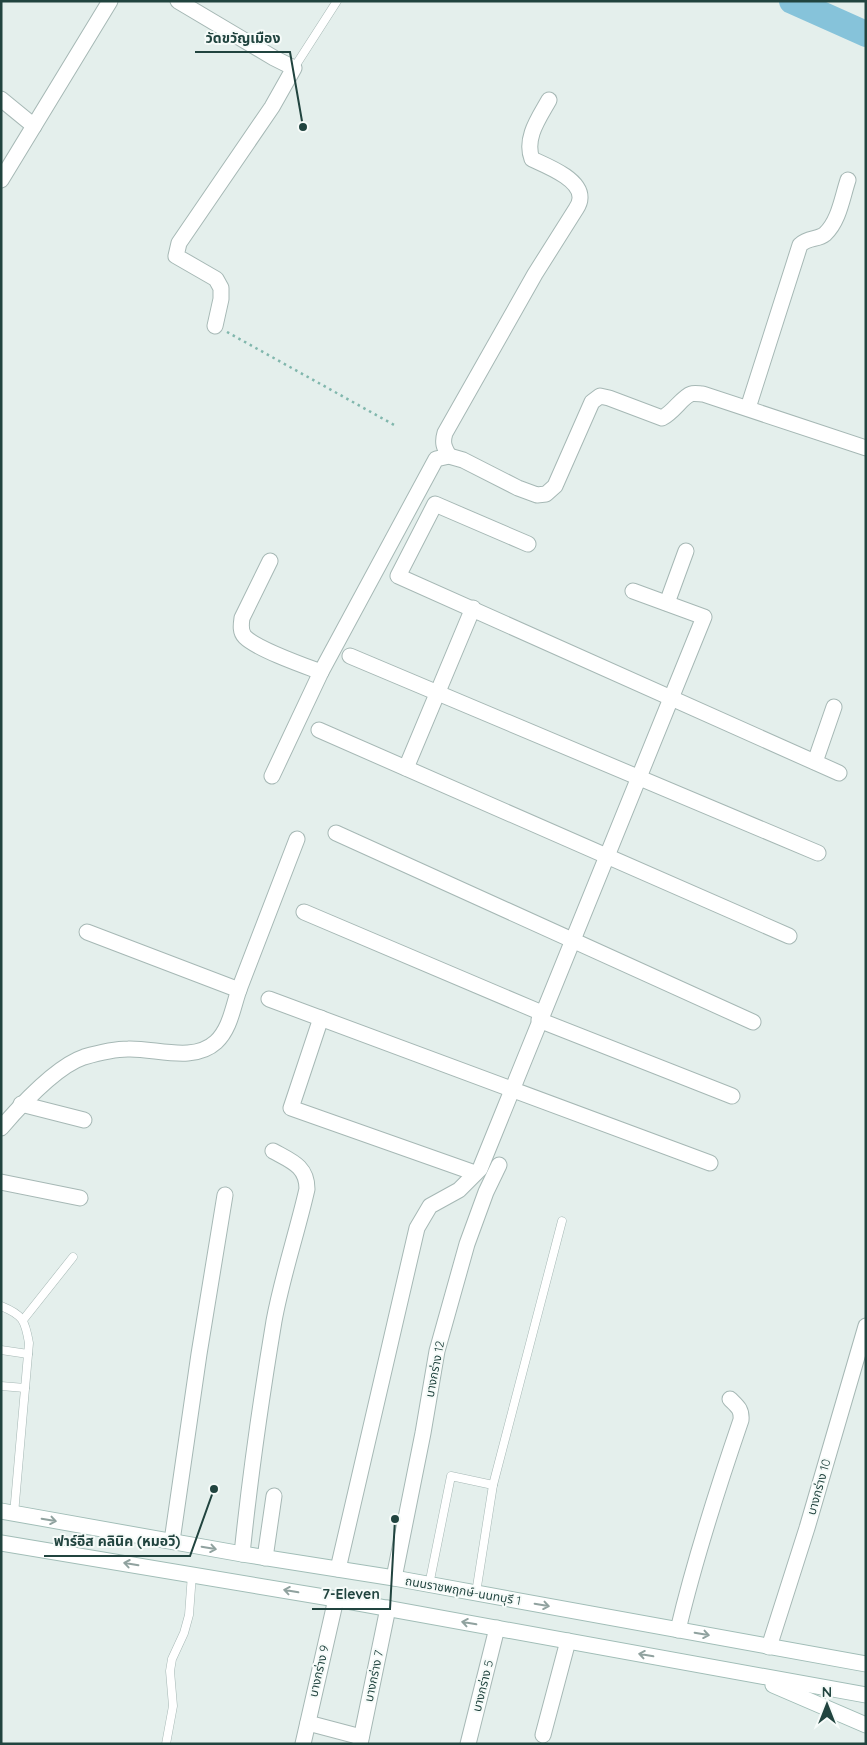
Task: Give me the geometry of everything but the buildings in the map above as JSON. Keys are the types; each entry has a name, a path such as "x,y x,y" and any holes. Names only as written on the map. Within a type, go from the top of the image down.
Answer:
{"street":[{"path":"1,180 110,1"},
{"path":"178,1 294,68 272,107 179,243 176,251 176,256 216,279 221,288 221,299 215,326"},
{"path":"1,99 34,126"},
{"path":"450,456 444,446 445,433 535,274 576,209 580,199 579,190 573,181 532,159 530,154 531,134 549,100"},
{"path":"748,408 800,245 809,238 824,235 835,221 848,180"},
{"path":"272,776 320,672 436,458 450,456 518,488 536,495 546,494 555,486 592,402 600,396 662,418 671,414 690,394 704,394 866,448"},
{"path":"528,544 435,504 398,576 839,773"},
{"path":"667,603 686,551"},
{"path":"270,560 242,618 240,627 244,636 257,645 320,672"},
{"path":"338,1569 417,1228 430,1206 460,1190 480,1168 704,617 633,591"},
{"path":"406,768 473,608"},
{"path":"350,656 818,853"},
{"path":"815,762 834,707"},
{"path":"319,730 789,936"},
{"path":"336,833 753,1022"},
{"path":"1,1128 21,1104 66,1066 82,1058 112,1050 130,1048 174,1053 202,1051 215,1042 226,1030 239,990 298,839"},
{"path":"304,912 541,1016 732,1096"},
{"path":"88,932 239,990"},
{"path":"269,999 710,1163"},
{"path":"321,1018 291,1108 475,1173"},
{"path":"21,1104 84,1120"},
{"path":"242,1554 256,1435 274,1320 285,1269 307,1189 307,1180 296,1164 273,1151"},
{"name":"บางกร่าง 12","path":"394,1578 437,1351 467,1244 486,1192 499,1165"},
{"path":"1,1182 80,1198"},
{"path":"172,1541 199,1354 225,1195"},
{"name":"บางกร่าง 10","path":"769,1647 807,1528 866,1326"},
{"path":"678,1630 691,1574 714,1498 741,1420 742,1413 740,1408 730,1399"},
{"path":"265,1558 274,1496"},
{"name":"ถนนราชพฤกษ์-นนทบุรี 1","path":"8,1513 265,1558 394,1578 866,1664"},
{"path":"1,1543 388,1608 866,1695"},
{"name":"บางกร่าง 9","path":"303,1744 336,1599"},
{"name":"บางกร่าง 7","path":"361,1740 388,1608"},
{"name":"บางกร่าง 5","path":"468,1744 496,1628"},
{"path":"543,1735 568,1641"},
{"path":"743,1673 866,1725"},
{"path":"308,1723 361,1740"}],"lane":[{"path":"294,68 337,1"},
{"path":"476,1593 493,1486 562,1221"},
{"path":"24,1320 73,1257"},
{"path":"1,1306 16,1312 24,1320 30,1343 8,1513"},
{"path":"1,1350 28,1354"},
{"path":"1,1386 25,1388"},
{"path":"430,1585 451,1476 493,1486"},
{"path":"166,1744 173,1706 170,1671 172,1659 184,1633 188,1615 192,1574"}],"path":[{"path":"215,326 396,426"}],"waterway":[{"path":"792,1 866,34"}],"place":[{"name":"วัดขวัญเมือง","path":"303,127"},
{"name":"ฟาร์อีส คลินิค (หมอวี)","path":"214,1489"},
{"name":"7-Eleven","path":"395,1519"}]}
